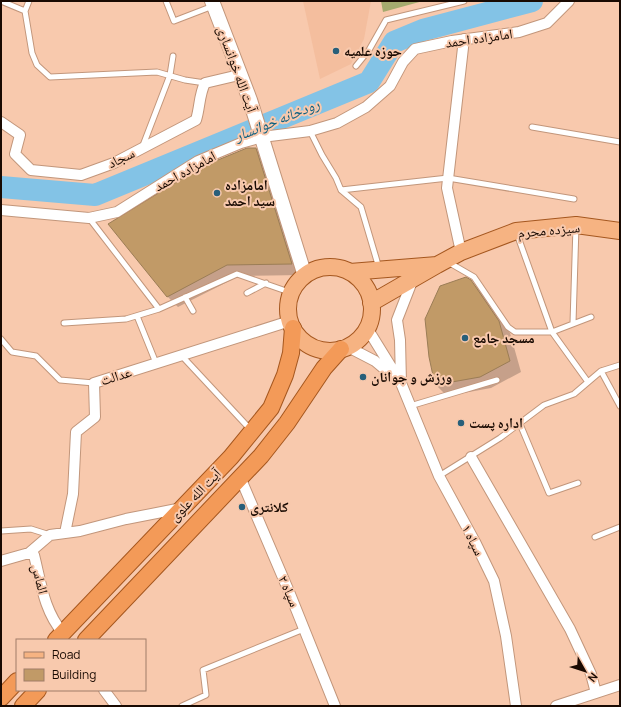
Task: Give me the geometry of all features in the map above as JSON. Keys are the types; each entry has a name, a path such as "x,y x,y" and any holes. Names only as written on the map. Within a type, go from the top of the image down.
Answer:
{"highway":[{"name":"آیت الله علوی","path":"60,636 231,457 271,408 285,375 291,353 291,324"},
{"name":"آیت الله علوی","path":"87,639 261,456 287,423 324,368 345,348"},
{"path":"1,698 16,682"},
{"path":"23,706 37,691"}],"main road":[{"name":"آیت الله خوانساری","path":"213,3 254,112 305,276"},
{"name":"سیزده محرم","path":"372,303 461,252 516,231 576,226 620,232"},
{"path":"350,272 441,263"},
{"path":"327,267 339,268 350,272 364,285 372,303 371,316 367,328 359,339 345,348 330,351 318,350 308,345 299,337 291,324 288,307 292,293 305,276 316,270 327,267"}],"street":[{"name":"امامزاده احمد","path":"1,210 89,218 118,212 198,161 241,143 262,137 310,131 337,123 366,107 390,86 403,62 414,49 464,39 519,32 547,23 568,1"},
{"path":"461,252 447,188 464,39"},
{"path":"204,83 239,75"},
{"name":"سجاد","path":"1,122 20,135 15,154 31,170 81,175 114,162 196,120 204,83"},
{"path":"401,383 400,340 397,320 413,279"},
{"name":"عدالت","path":"65,533 73,494 76,432 95,417 94,383 181,355 291,324"},
{"path":"367,328 401,383"},
{"path":"345,348 375,361 401,383"},
{"name":"سپاه ۱","path":"401,383 439,476 475,542 494,581 506,636 516,706"},
{"path":"471,456 570,629 591,674 596,693"},
{"name":"سپاه ۲","path":"240,477 335,706"},
{"path":"29,553 50,535 183,508"},
{"name":"الماس","path":"1,561 29,553 34,555 47,610 60,636"},
{"path":"556,706 620,686"},
{"path":"105,691 116,706"}],"lane":[{"path":"1,1 25,11"},
{"path":"29,1 25,11 32,53 37,65 50,77 157,72 170,74 185,80 204,83"},
{"path":"166,1 174,21 213,3"},
{"path":"356,66 369,50 386,20 464,1"},
{"path":"142,148 170,74 173,56"},
{"path":"532,127 620,142"},
{"path":"310,131 341,190 362,207 379,270"},
{"path":"341,190 448,178 574,199"},
{"path":"89,218 159,309"},
{"path":"573,322 576,226"},
{"path":"516,231 552,332 588,382"},
{"path":"441,263 474,277 515,332 552,332 590,316"},
{"path":"64,323 126,320 159,309 237,274 292,293"},
{"path":"246,293 266,283"},
{"path":"185,297 193,311"},
{"path":"137,316 156,363"},
{"path":"1,339 12,352 36,356 60,380 94,383"},
{"path":"181,355 252,432"},
{"path":"439,476 520,424 544,405 574,394 601,371 620,365"},
{"path":"601,371 620,405"},
{"path":"410,406 497,380"},
{"path":"520,424 549,493 578,483"},
{"path":"595,538 620,527"},
{"path":"1,531 31,529 50,535"},
{"path":"182,706 206,696 203,670 304,629"}],"shaded area":[{"name":"حوزه علمیه","path":"303,1 371,1 364,39 351,64 320,79"}],"green space":[{"path":"381,1 423,1 383,12"}],"building":[{"name":"امامزاده سید احمد","path":"247,148 256,148 292,264 227,265 167,297 108,224 201,167"},
{"name":"مسجد جامع","path":"466,277 471,280 499,321 510,361 480,377 435,385 429,357 425,319 440,286"}],"waterway":[{"name":"رودخانه خوانسار","path":"1,187 95,195 369,82 394,42 423,30 532,1"}],"place":[{"name":"حوزه علمیه","path":"336,51"},
{"name":"امامزاده سید احمد","path":"217,193"},
{"name":"مسجد جامع","path":"465,338"},
{"name":"ورزش و جوانان","path":"363,377"},
{"name":"اداره پست","path":"461,423"},
{"name":"کلانتری","path":"242,507"}]}
